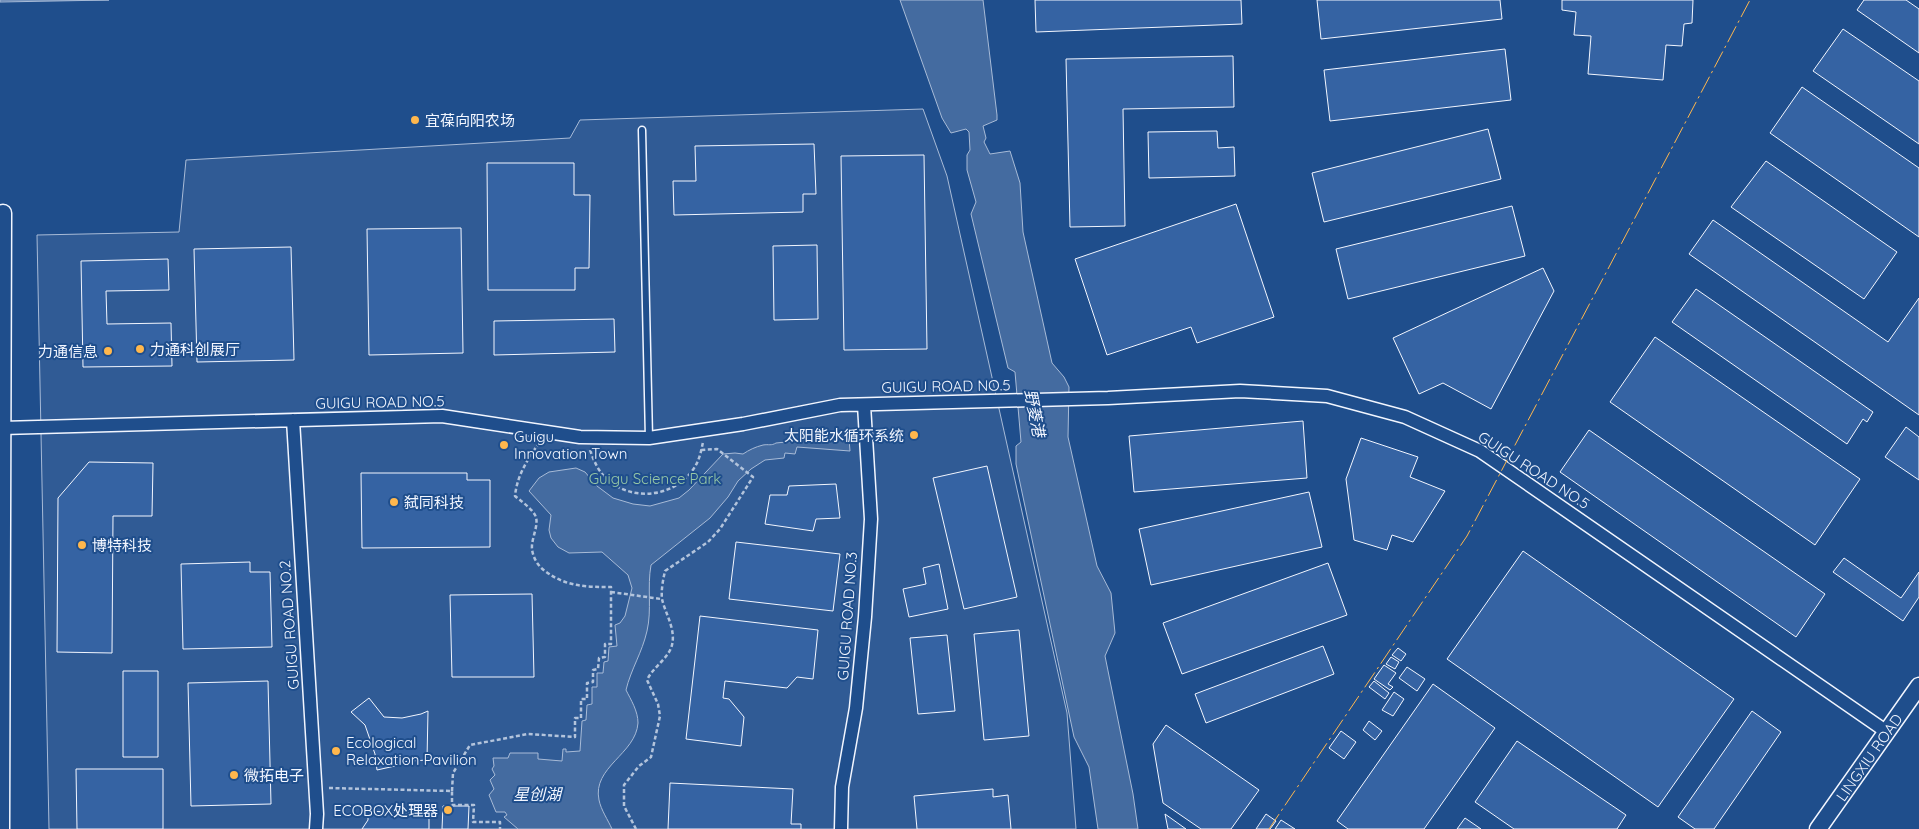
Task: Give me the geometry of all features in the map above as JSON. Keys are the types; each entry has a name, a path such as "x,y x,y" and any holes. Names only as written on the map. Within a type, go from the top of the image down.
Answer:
{"street":[{"path":"0,829 3,213"},
{"name":"GUIGU ROAD NO.5","path":"2,428 442,416 580,437 649,438 743,424 840,405 960,403 1240,391 1327,396 1405,417 1480,451 1887,732"},
{"name":"GUIGU ROAD NO.3","path":"841,829 842,787 856,708 866,608 871,519 864,405"},
{"name":"GUIGU ROAD NO.2","path":"293,420 316,829"},
{"name":"LINGXIU ROAD","path":"1818,829 1919,686"}],"lane":[{"path":"642,130 649,438"}],"path":[{"path":"589,445 595,464 607,479 620,488 636,493 652,494 668,490 681,482 692,470 701,450 702,430"},
{"path":"500,829 500,822 473,822 474,805 452,805 453,773 470,745 528,734 575,737 575,718 581,718 581,699 587,699 587,683 593,682 593,670 598,670 599,658 604,657 605,644 612,644 611,587 570,585 554,578 538,566 532,550 536,524 535,515 515,496 516,484 526,462 547,432"},
{"path":"636,829 624,806 624,785 639,766 651,757 660,716 658,704 647,680 650,673 661,662 672,645 672,629 662,599 662,582 665,571 708,542 720,529 753,477 717,449 701,450"},
{"path":"611,592 662,599"},
{"path":"315,788 452,791"}],"shaded area":[{"name":"Guigu Science Park","path":"923,109 947,176 1067,713 1076,829 49,829 37,235 179,232 186,160 570,138 580,120"}],"water":[{"path":"0,0 109,0 0,2"},
{"name":"野菱港","path":"900,0 983,0 997,115 997,120 983,126 986,138 984,142 990,154 1010,151 1020,183 1023,232 1052,363 1064,377 1069,387 1068,437 1097,566 1111,593 1115,633 1105,656 1133,794 1138,829 1098,829 1089,767 1074,737 1016,464 1016,446 1021,442 1015,372 1008,368 971,214 976,202 967,170 967,155 970,150 969,132 966,129 951,133 942,118"},
{"name":"星创湖","path":"846,436 849,439 850,451 797,447 795,454 785,453 784,458 765,460 751,469 738,481 728,497 710,518 651,565 647,631 626,690 637,714 638,723 630,743 608,769 602,778 599,788 600,804 612,829 518,829 504,817 507,815 505,812 496,812 489,795 494,789 490,780 495,775 492,769 494,766 493,758 508,758 510,753 538,753 538,759 562,761 563,749 566,749 566,752 580,751 582,721 586,720 587,705 592,704 592,687 597,687 597,673 603,673 604,662 608,661 609,647 617,646 615,625 620,623 625,616 632,588 628,575 602,552 569,553 558,547 551,538 549,530 551,515 529,491 539,478 549,472 576,468 585,472 597,486 613,498 633,504 650,506 679,498 723,454 743,454 763,445 776,443"}],"building":[{"path":"1035,0 1241,0 1242,24 1036,32"},
{"path":"1317,0 1500,0 1502,19 1321,39"},
{"path":"1562,0 1693,0 1692,23 1684,24 1682,46 1666,45 1663,80 1588,74 1591,36 1574,35 1576,12 1562,10"},
{"path":"1864,0 1906,0 1919,9 1919,53 1857,10"},
{"path":"1843,29 1919,81 1919,144 1813,71"},
{"path":"1505,49 1511,100 1330,121 1324,70"},
{"path":"1233,56 1234,107 1123,109 1125,226 1070,227 1066,59"},
{"path":"1802,87 1919,168 1919,237 1770,133"},
{"path":"1488,129 1501,179 1324,222 1312,173"},
{"path":"1217,131 1218,148 1234,147 1235,176 1149,178 1148,132"},
{"path":"814,144 816,194 803,194 803,212 674,215 673,181 696,181 695,146"},
{"path":"924,155 927,349 844,350 841,156"},
{"path":"1766,161 1897,252 1864,299 1731,207"},
{"path":"487,163 574,163 574,195 590,195 589,268 575,268 575,290 488,290"},
{"path":"1236,204 1274,317 1197,343 1191,327 1107,355 1075,259"},
{"path":"1512,206 1525,256 1348,299 1336,249"},
{"path":"1713,220 1888,342 1919,298 1919,415 1689,254"},
{"path":"461,228 463,353 369,355 367,229"},
{"path":"817,245 818,319 774,320 773,246"},
{"path":"291,247 294,360 197,362 194,249"},
{"path":"168,259 169,290 106,291 107,324 171,323 172,366 83,367 81,261"},
{"path":"1543,268 1554,291 1491,409 1443,383 1419,394 1393,338"},
{"path":"1696,289 1873,412 1867,422 1863,419 1847,444 1672,322"},
{"path":"614,319 615,352 494,355 494,321"},
{"path":"1655,337 1860,479 1815,545 1610,402"},
{"path":"1303,421 1307,478 1134,492 1129,436"},
{"path":"1906,427 1919,437 1919,480 1885,457"},
{"path":"1589,430 1825,594 1796,637 1560,472"},
{"path":"1361,438 1418,457 1410,477 1445,491 1413,542 1392,535 1387,550 1354,540 1346,479"},
{"path":"89,462 153,463 152,516 113,516 112,653 57,652 58,498"},
{"path":"987,466 1017,597 964,609 933,478"},
{"path":"361,473 467,473 467,480 490,480 490,547 362,548"},
{"path":"836,484 840,518 816,519 813,531 765,524 770,495 787,495 789,486"},
{"path":"1309,492 1322,547 1151,585 1139,529"},
{"path":"736,542 840,554 833,611 729,599"},
{"path":"1523,551 1734,699 1658,807 1447,659"},
{"path":"1844,558 1901,598 1919,572 1919,597 1903,621 1833,572"},
{"path":"250,562 250,572 270,572 272,647 183,649 181,564"},
{"path":"1328,563 1347,615 1182,674 1163,623"},
{"path":"939,564 948,609 909,617 903,589 926,584 923,568"},
{"path":"532,594 534,677 452,677 450,595"},
{"path":"700,616 818,630 813,679 797,677 787,688 725,681 723,698 729,699 744,717 741,746 686,739"},
{"path":"1019,630 1029,736 984,740 974,634"},
{"path":"947,635 955,711 918,714 910,638"},
{"path":"1323,646 1334,674 1206,723 1195,694"},
{"path":"1398,648 1406,654 1401,661 1392,655"},
{"path":"1391,657 1399,662 1395,669 1386,664"},
{"path":"1384,665 1396,673 1388,684 1393,687 1390,690 1374,679"},
{"path":"1407,667 1425,679 1417,691 1399,678"},
{"path":"123,671 158,671 158,757 123,757"},
{"path":"268,681 271,804 191,806 188,683"},
{"path":"1374,681 1389,693 1385,699 1369,687"},
{"path":"1433,684 1495,728 1424,829 1348,829 1337,821"},
{"path":"1394,692 1404,699 1393,716 1382,710"},
{"path":"369,698 384,717 402,718 428,711 427,760 398,762 395,766 377,770 375,754 365,725 351,712"},
{"path":"1752,711 1781,732 1714,829 1695,829 1678,817"},
{"path":"1369,721 1382,731 1375,740 1363,730"},
{"path":"1166,725 1259,790 1231,829 1201,829 1163,803 1153,744"},
{"path":"1341,731 1356,742 1344,759 1329,748"},
{"path":"1517,741 1626,815 1617,829 1514,829 1475,802"},
{"path":"76,769 163,769 163,829 77,829"},
{"path":"670,783 793,789 791,824 801,824 801,829 668,829"},
{"path":"993,789 993,797 1008,795 1011,829 917,829 914,796"},
{"path":"443,806 469,806 468,829 442,829"},
{"path":"368,811 429,814 429,829 362,829 368,820"},
{"path":"1165,814 1186,829 1168,829"},
{"path":"1266,814 1276,821 1270,829 1256,829"},
{"path":"1465,818 1481,829 1457,829"},
{"path":"1281,820 1295,829 1275,829"}],"power":[{"path":"1269,829 1467,536 1750,0"}],"place":[{"name":"宜葆向阳农场","path":"415,120"},
{"name":"力通科创展厅","path":"140,349"},
{"name":"力通信息","path":"108,351"},
{"name":"太阳能水循环系统","path":"914,435"},
{"name":"Guigu Innovation Town","path":"504,445"},
{"name":"弑同科技","path":"394,502"},
{"name":"博特科技","path":"82,545"},
{"name":"Ecological Relaxation Pavilion","path":"336,751"},
{"name":"微拓电子","path":"234,775"},
{"name":"ECOBOX处理器","path":"448,810"}]}
